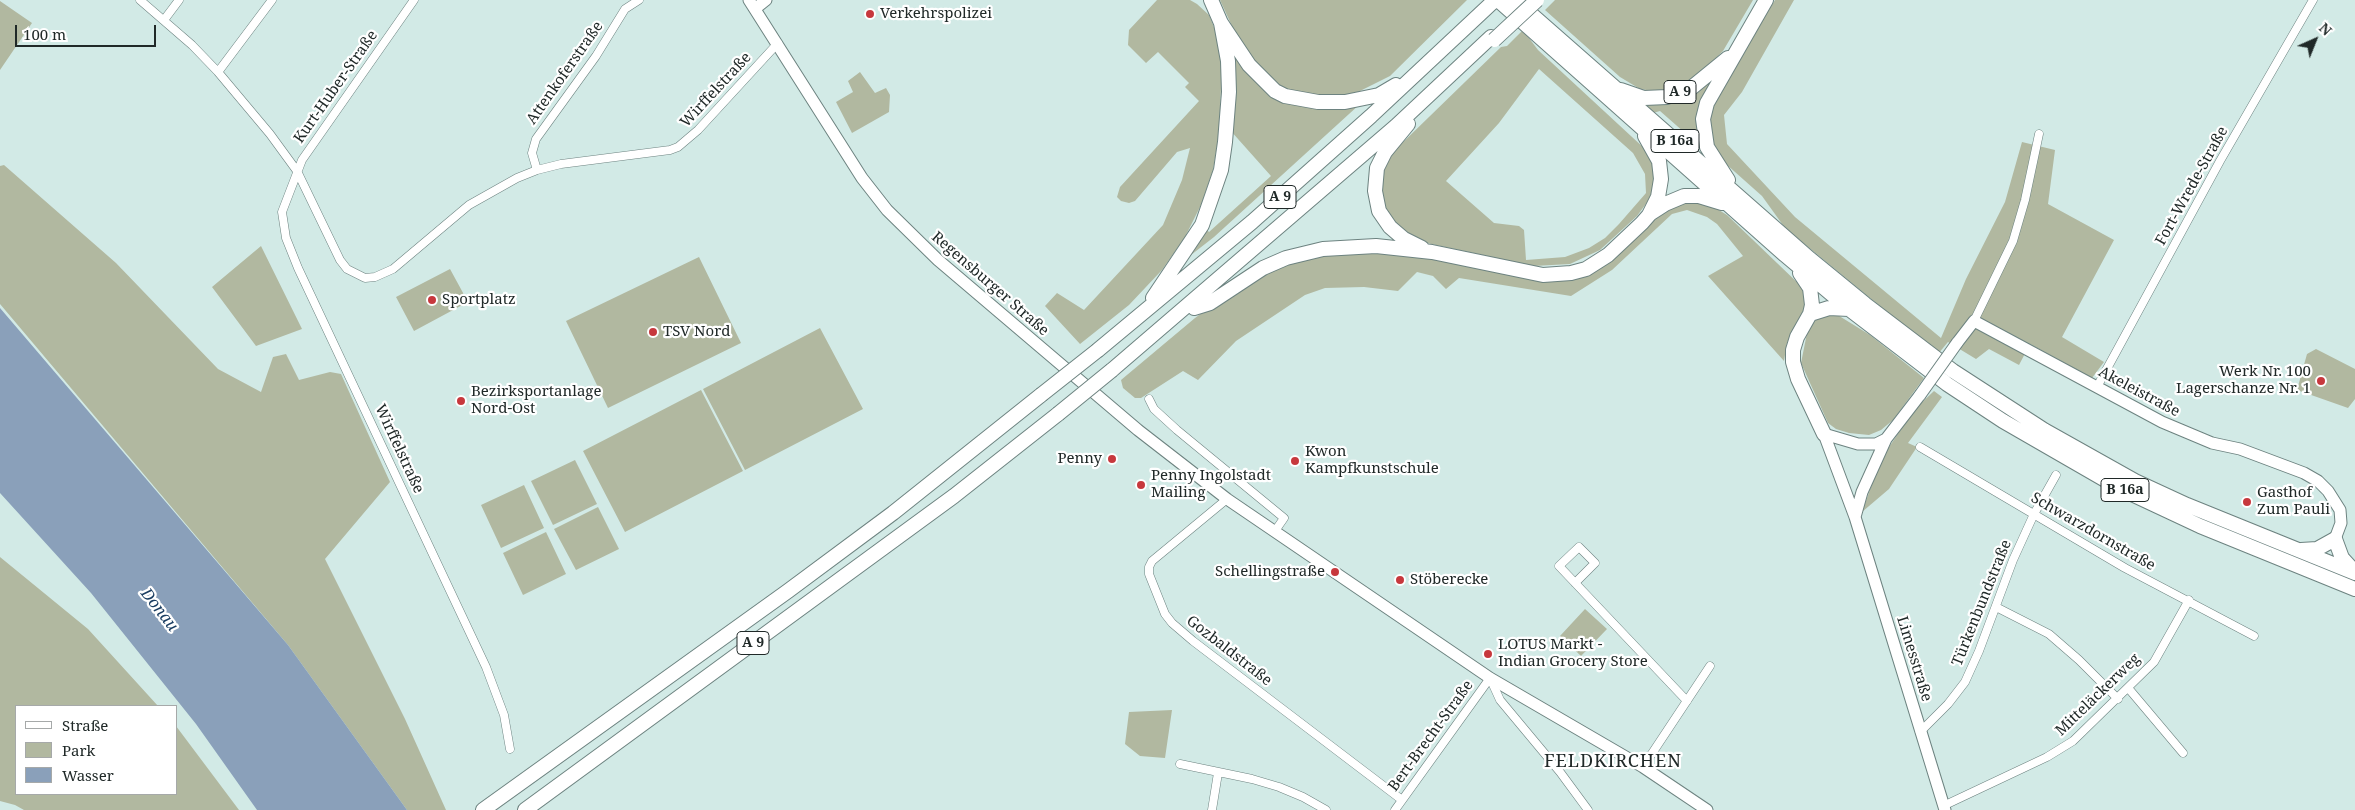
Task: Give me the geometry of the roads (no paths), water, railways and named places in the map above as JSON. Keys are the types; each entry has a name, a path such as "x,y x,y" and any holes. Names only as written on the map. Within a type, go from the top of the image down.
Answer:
{"highway":[{"name":"A 9","path":"1211,0 1221,23 1249,65 1275,91 1296,99 1332,103 1358,100 1378,95 1414,75"},
{"name":"A 9","path":"483,810 796,586 893,513 1098,350 1252,222 1496,0"},
{"name":"B 16a","path":"1496,0 1636,123 1914,342 2035,425 2135,481 2187,505 2355,573"},
{"name":"B 16a","path":"1515,0 1613,87 1735,201 1785,255 1912,359 1979,405 2121,488 2200,526 2355,589"},
{"name":"A 9","path":"1166,326 1194,308 1415,115 1530,0"},
{"name":"A 9","path":"525,810 954,496 1058,414 1166,326 1396,126 1537,0"},
{"name":"A 9","path":"1735,201 1708,147 1703,119 1707,103 1764,2"},
{"name":"A 9","path":"1142,314 1202,225 1221,170 1229,92 1228,61 1221,23"},
{"name":"A 9","path":"1613,87 1644,98 1667,97 1690,89 1736,51"},
{"name":"A 9","path":"1415,115 1385,152 1377,168 1375,191 1379,211 1390,227 1414,245 1432,252"},
{"name":"A 9","path":"1636,123 1656,156 1661,170 1658,197 1649,215"},
{"name":"A 9","path":"1194,308 1210,303 1263,268 1308,252 1338,247 1376,246 1432,252 1534,274 1571,273 1598,263 1649,215 1665,204 1684,196 1735,201"},
{"path":"1785,255 1810,288 1812,305 1810,314 1797,337 1793,350 1794,362 1798,379 1824,434"},
{"path":"1810,314 1828,308 1849,309"},
{"path":"2298,550 2317,549 2335,539 2342,558 2355,573"}],"street":[{"path":"140,0 164,20 218,72 270,134 297,171"},
{"path":"164,20 179,0"},
{"path":"218,72 272,0"},
{"name":"Kurt-Huber-Straße","path":"289,193 302,160 414,0"},
{"name":"Attenkoferstraße","path":"537,170 532,153 536,139 596,56 625,9 639,0"},
{"path":"752,4 766,0"},
{"name":"Fort-Wrede-Straße","path":"2097,387 2220,161 2313,0"},
{"name":"Regensburger Straße","path":"752,4 862,178 887,210 908,232 1138,430 1227,499 1490,678 1643,767 1707,810"},
{"name":"Wirffelstraße","path":"297,171 340,260 355,275 375,278 393,269 469,205 494,190 537,170 585,160 670,150 678,147 698,130 778,43"},
{"path":"1855,517 1871,470 1886,440 1974,320 1990,292 2013,240 2025,200 2039,134"},
{"name":"Wirffelstraße","path":"289,193 282,212 286,238 298,268 486,667 504,715 510,749"},
{"name":"Akeleistraße","path":"1974,320 2162,422 2188,434 2267,459 2318,481 2335,500 2342,515 2335,539"},
{"path":"1149,399 1154,409 1177,430 1284,518 1275,531"},
{"path":"1824,434 1858,444 1876,444 1886,440"},
{"name":"Limesstraße","path":"1824,434 1855,517 1944,808"},
{"name":"Schwarzdornstraße","path":"1920,447 2124,568 2189,600 2254,636"},
{"name":"Türkenbundstraße","path":"1920,732 1948,704 1965,682 2013,560 2034,514 2056,475"},
{"name":"Gozbaldstraße","path":"1227,499 1152,561 1149,567 1149,574 1165,614 1172,623 1193,641 1402,800"},
{"path":"1575,583 1595,563 1579,547 1559,566 1575,583 1687,701"},
{"name":"Mitteläckerweg","path":"1944,808 2060,750 2084,732 2154,662 2189,600"},
{"path":"1996,606 2049,634 2064,646 2118,699"},
{"path":"1643,767 1710,666"},
{"path":"1490,678 1500,700 1560,772 1588,810"},
{"name":"Bert-Brecht-Straße","path":"1395,810 1490,678"},
{"path":"2129,689 2183,753"},
{"path":"1180,764 1279,787 1303,797 1326,810"},
{"path":"1212,810 1218,773"}],"water":[{"name":"Donau","path":"0,308 288,645 407,810 257,810 196,724 91,593 0,493"}],"place":[{"name":"Verkehrspolizei","path":"870,14"},
{"name":"Sportplatz","path":"432,300"},
{"name":"TSV Nord","path":"653,332"},
{"name":"Werk Nr. 100 Lagerschanze Nr. 1","path":"2321,381"},
{"name":"Bezirksportanlage Nord-Ost","path":"461,401"},
{"name":"Penny","path":"1112,459"},
{"name":"Kwon Kampfkunstschule","path":"1295,461"},
{"name":"Penny Ingolstadt Mailing","path":"1141,485"},
{"name":"Gasthof Zum Pauli","path":"2247,502"},
{"name":"Schellingstraße","path":"1335,572"},
{"name":"Stöberecke","path":"1400,580"},
{"name":"LOTUS Markt - Indian Grocery Store","path":"1488,654"}],"district":[{"name":"FELDKIRCHEN","path":"1613,762"}]}
